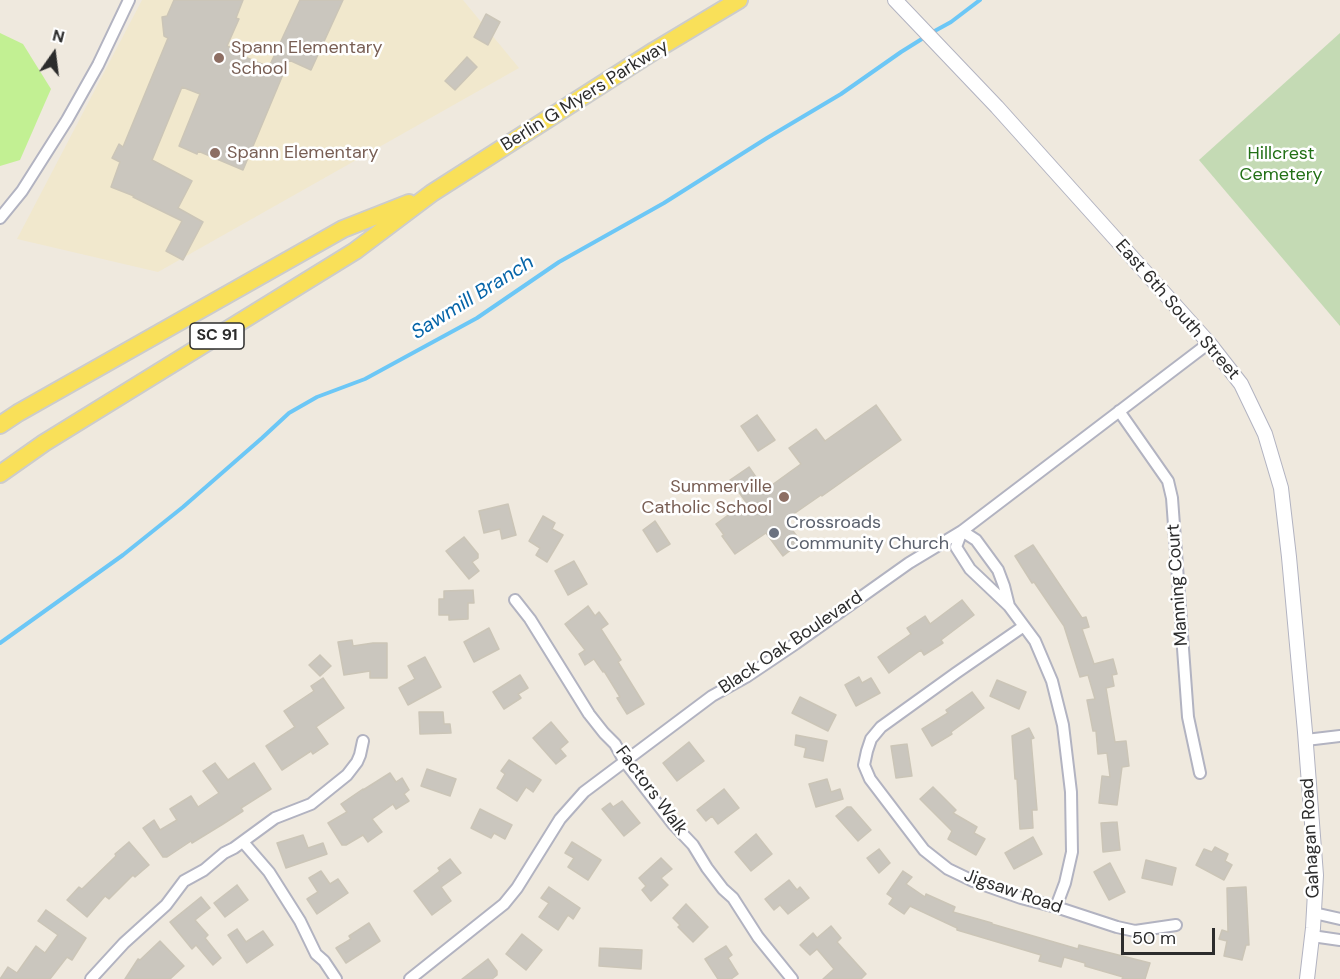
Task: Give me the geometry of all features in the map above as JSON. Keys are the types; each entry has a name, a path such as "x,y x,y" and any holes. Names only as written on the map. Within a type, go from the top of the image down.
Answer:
{"main road":[{"name":"Berlin G Myers Parkway","path":"0,474 44,443 355,251 432,193 654,51 739,0"},
{"name":"Berlin G Myers Parkway","path":"0,425 343,229 432,193"}],"street":[{"path":"0,218 22,191 67,120 98,65 129,0"},
{"name":"East 6th South Street","path":"895,0 1004,116 1209,343 1241,384 1265,434 1281,488 1306,736"},
{"name":"Black Oak Boulevard","path":"410,979 504,904 517,888 560,819 590,787 712,696 746,677 909,563 962,531 1209,343"},
{"name":"Manning Court","path":"1119,411 1168,481 1172,498 1188,717 1200,773"},
{"path":"1009,606 998,570 976,540 962,531 956,547 970,569 1009,606 1035,641 1052,681 1063,725 1071,792 1072,852 1065,884 1056,907"},
{"name":"Factors Walk","path":"515,600 530,619 589,714 615,744 625,762 673,824 693,845 707,868 733,898 758,937 792,979"},
{"name":"Jigsaw Road","path":"1024,626 881,727 871,739 864,765 870,779 924,850 948,869 1021,898 1117,927 1134,931 1176,925"},
{"path":"1306,736 1340,736"},
{"name":"Gahagan Road","path":"1306,736 1316,875 1307,979"},
{"path":"91,979 124,943 166,905 184,881 204,870 275,818 311,804 347,776 357,762 363,741"},
{"path":"243,842 269,872 300,921 316,954 324,961 336,979"},
{"path":"1314,913 1340,919"},
{"path":"1312,936 1340,940"}],"shaded area":[{"name":"Spann Elementary","path":"142,0 463,0 519,68 158,272 17,239"}],"green space":[{"path":"0,33 23,44 51,89 20,160 0,166"},
{"name":"Hillcrest Cemetery","path":"1340,33 1340,326 1199,160"}],"building":[{"path":"174,0 243,0 236,18 239,19 227,46 269,67 300,0 343,0 311,70 289,60 243,170 198,151 197,154 179,146 200,94 182,87 152,160 192,181 178,208 203,222 183,260 166,251 182,221 134,196 111,187 120,162 112,158 119,144 123,147 168,38 164,36 162,17 167,16"},
{"path":"486,14 500,22 488,45 474,37"},
{"path":"467,57 477,67 455,90 445,81"},
{"path":"876,405 901,440 785,520 801,542 783,556 766,533 735,554 716,524 746,502 730,480 749,467 765,490 801,464 789,448 816,429 825,441"},
{"path":"757,415 775,440 758,451 741,426"},
{"path":"508,504 516,535 502,539 500,529 484,533 479,511"},
{"path":"543,516 555,523 552,529 563,535 547,562 536,555 540,548 529,541"},
{"path":"655,521 670,544 657,552 643,530"},
{"path":"464,537 478,554 478,558 472,562 479,571 469,579 446,551"},
{"path":"1033,545 1082,618 1086,617 1089,627 1082,629 1094,664 1113,659 1117,674 1112,675 1114,686 1106,688 1115,742 1126,741 1129,766 1122,767 1117,805 1099,803 1102,776 1110,777 1107,753 1098,754 1096,731 1093,731 1087,700 1095,699 1088,675 1080,677 1064,626 1015,556"},
{"path":"574,561 587,584 568,595 555,571"},
{"path":"473,590 474,603 468,603 468,619 449,620 449,615 439,615 439,599 444,599 444,591"},
{"path":"962,600 974,615 941,640 943,643 924,655 921,650 889,673 878,657 911,634 907,628 925,616 930,624"},
{"path":"588,606 595,616 599,612 608,624 601,629 621,660 618,662 644,704 627,714 617,698 620,697 594,659 585,665 579,654 585,650 565,624"},
{"path":"489,628 499,649 474,662 464,642"},
{"path":"352,640 353,646 387,643 387,678 370,678 370,671 344,675 338,642"},
{"path":"320,655 331,666 320,676 309,665"},
{"path":"425,657 441,687 408,705 399,688 415,679 408,666"},
{"path":"520,675 528,688 518,694 521,698 504,709 493,692"},
{"path":"859,677 862,683 871,678 880,693 856,706 845,685"},
{"path":"323,678 344,708 316,727 328,744 313,754 311,751 282,770 266,746 295,727 284,711 314,691 311,686"},
{"path":"997,680 1026,692 1019,709 990,696"},
{"path":"972,692 984,708 951,732 952,734 932,746 922,729 948,713 946,710"},
{"path":"800,697 836,715 828,731 792,713"},
{"path":"419,712 443,712 444,724 450,724 451,733 420,734"},
{"path":"551,722 568,742 560,749 566,756 556,764 533,738"},
{"path":"1029,728 1034,738 1031,739 1037,810 1032,810 1033,828 1020,829 1012,736"},
{"path":"796,735 827,741 823,761 804,757 806,748 795,745"},
{"path":"689,742 704,761 677,781 663,763"},
{"path":"907,744 912,776 896,778 891,746"},
{"path":"509,760 541,780 533,792 526,787 517,801 497,788 505,774 501,771"},
{"path":"215,763 228,780 254,763 271,789 241,808 243,811 223,824 167,857 163,857 143,828 154,820 160,830 177,820 170,809 191,796 198,807 219,793 203,771"},
{"path":"427,769 456,779 450,796 421,786"},
{"path":"390,773 396,782 402,778 409,790 404,794 409,801 396,809 393,804 372,819 382,832 368,842 363,835 342,845 328,823 347,812 341,804"},
{"path":"827,779 831,792 840,789 843,799 816,807 809,784"},
{"path":"933,787 956,810 953,813 977,827 974,833 985,839 976,855 948,839 952,831 920,799"},
{"path":"724,789 739,808 718,824 712,816 706,821 697,810"},
{"path":"622,801 640,823 624,836 602,809 610,803 613,807"},
{"path":"847,807 851,807 871,830 858,841 836,816"},
{"path":"480,809 512,825 505,839 494,833 491,838 471,828"},
{"path":"1117,822 1120,850 1103,852 1101,823"},
{"path":"756,834 772,854 751,871 735,852"},
{"path":"303,835 308,848 323,843 327,854 286,868 277,843"},
{"path":"1033,837 1042,854 1014,869 1005,853"},
{"path":"129,842 149,865 135,877 133,875 109,899 105,896 87,917 67,900 79,887 82,889"},
{"path":"572,842 601,860 588,880 568,867 574,858 565,853"},
{"path":"1215,847 1228,854 1225,861 1232,865 1224,880 1196,865 1204,849 1212,852"},
{"path":"879,849 890,863 879,873 867,858"},
{"path":"661,858 672,869 661,878 668,885 651,901 642,890 646,886 639,878"},
{"path":"450,859 461,873 441,887 451,901 432,915 414,891 440,871 438,868"},
{"path":"1146,860 1176,868 1172,885 1142,878"},
{"path":"1110,863 1125,892 1109,900 1094,872"},
{"path":"321,871 330,884 338,879 348,893 317,914 307,899 318,892 309,878"},
{"path":"903,871 912,877 906,884 925,897 926,894 955,907 953,912 1078,949 1079,945 1150,963 1145,979 1122,979 1123,977 1064,957 1061,967 1039,961 1041,955 957,930 910,906 904,914 889,904 893,898 887,894"},
{"path":"789,880 797,890 800,887 809,898 788,914 780,905 774,910 765,899"},
{"path":"237,885 248,900 225,917 214,903"},
{"path":"549,887 580,908 573,919 568,915 558,930 539,917 549,903 541,898"},
{"path":"1246,887 1249,945 1246,945 1242,960 1224,956 1227,941 1219,939 1222,930 1228,932 1227,888"},
{"path":"201,897 210,908 195,920 208,935 205,938 221,958 213,965 196,945 192,949 170,922"},
{"path":"686,904 708,927 693,942 678,927 680,925 673,918"},
{"path":"46,910 86,938 72,960 67,957 50,979 0,979 8,967 17,973 36,946 45,953 58,935 38,921"},
{"path":"369,923 380,941 346,963 336,948 351,939 349,936"},
{"path":"831,926 841,938 837,942 866,974 861,979 823,979 834,969 817,949 810,955 800,945 813,933 817,938"},
{"path":"237,929 246,942 263,931 273,945 247,963 228,935"},
{"path":"522,934 542,950 526,970 506,954"},
{"path":"160,941 184,966 170,979 125,979 138,959 140,960"},
{"path":"726,946 732,955 728,958 738,974 731,979 718,979 705,959"},
{"path":"600,948 642,950 641,969 599,966"},
{"path":"488,959 497,971 497,975 492,979 462,979"}],"waterway":[{"name":"Sawmill Branch","path":"931,33 951,22 980,0"},
{"name":"Sawmill Branch","path":"0,643 123,555 183,507 289,413 317,397 365,379 477,318 559,262 664,203 841,94 925,37"}],"place":[{"name":"Spann Elementary School","path":"219,58"},
{"name":"Spann Elementary","path":"215,153"},
{"name":"Summerville Catholic School","path":"784,497"},
{"name":"Crossroads Community Church","path":"774,533"}]}
